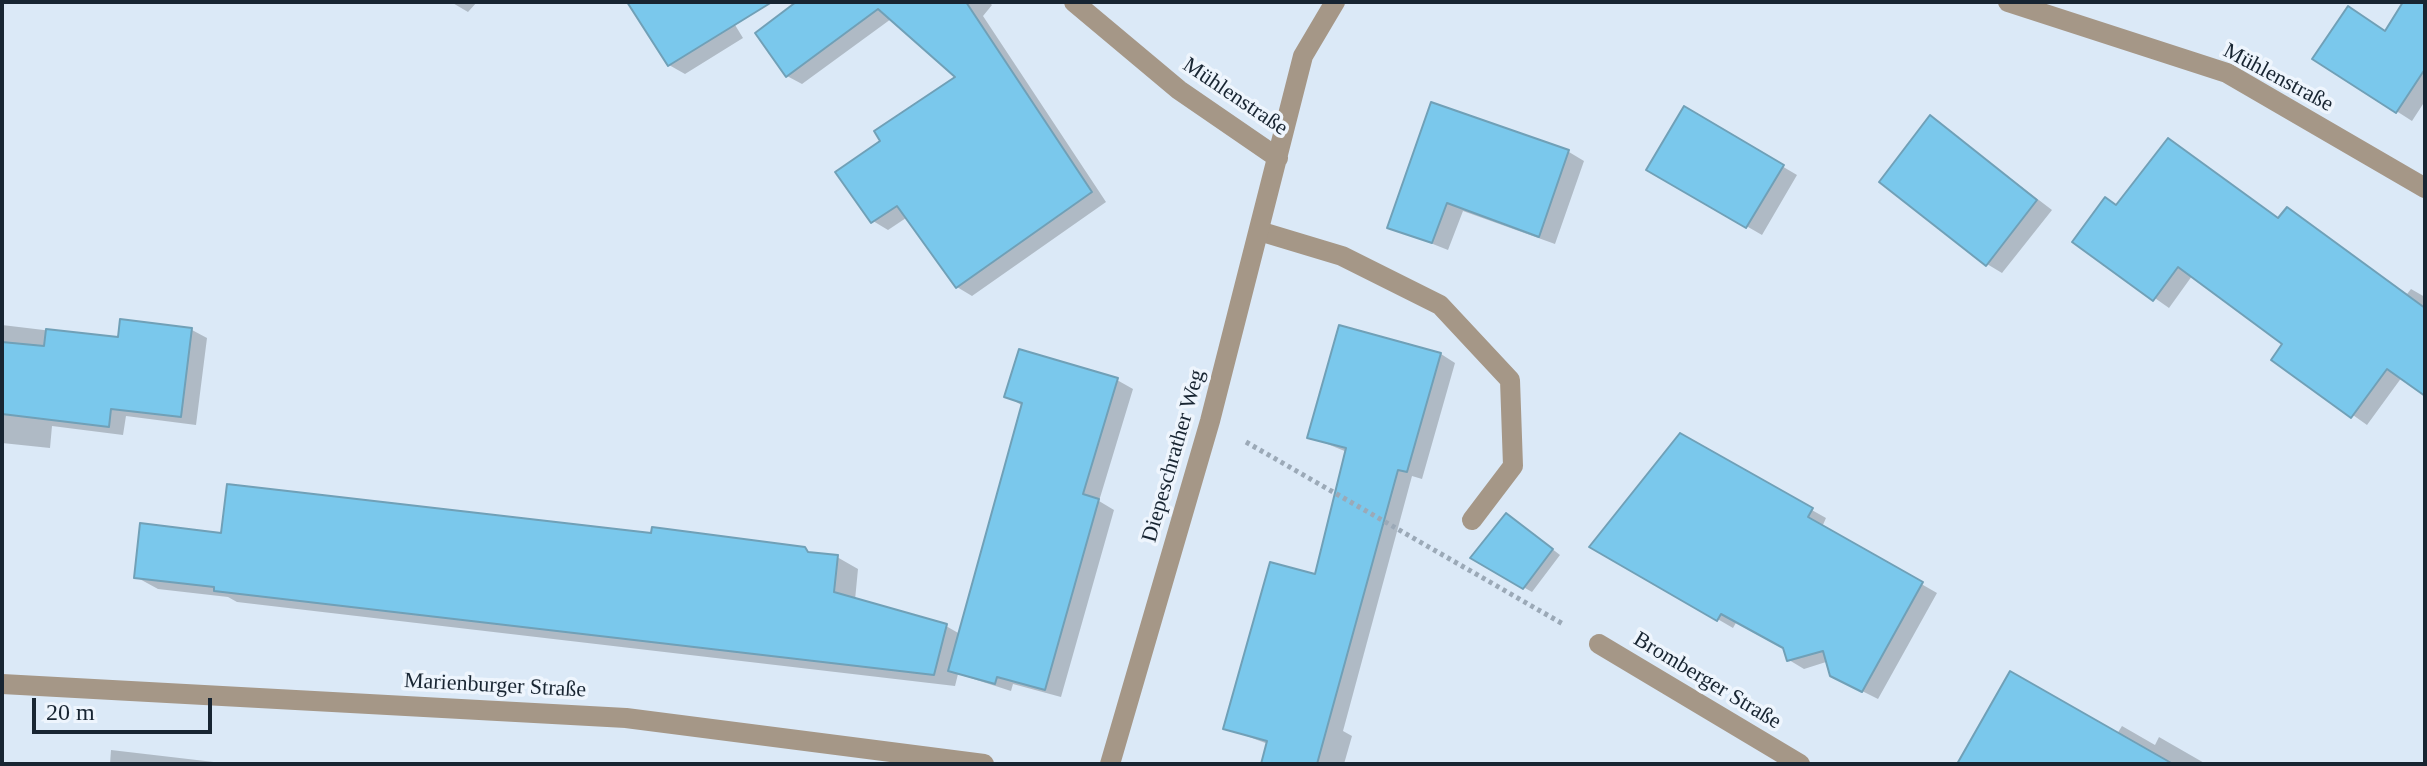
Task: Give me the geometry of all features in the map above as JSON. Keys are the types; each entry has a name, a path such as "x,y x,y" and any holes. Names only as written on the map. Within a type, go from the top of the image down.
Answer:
{"street":[{"name":"Mühlenstraße","path":"1074,2 1179,90 1278,158 1303,56 1335,2"},
{"name":"Mühlenstraße","path":"2008,2 2227,73 2425,188"},
{"name":"Diepeschrather Weg","path":"1110,764 1210,421 1278,158"},
{"path":"1259,231 1342,256 1440,305 1510,380 1513,466 1472,520"},
{"name":"Bromberger Straße","path":"1599,644 1794,762"},
{"name":"Marienburger Straße","path":"3,682 626,718 984,764"}],"path":[{"path":"1210,421 1599,644"}],"building":[{"path":"627,2 772,2 668,66"},
{"path":"796,2 966,2 1092,192 956,288 897,206 871,223 835,172 880,141 874,131 955,77 878,9 786,77 755,33"},
{"path":"2403,2 2425,2 2425,69 2396,113 2312,59 2348,6 2385,31"},
{"path":"1431,102 1569,150 1539,237 1447,203 1432,243 1387,228"},
{"path":"1684,106 1784,165 1746,228 1646,170"},
{"path":"1930,115 2037,200 1986,266 1879,182"},
{"path":"2168,138 2278,218 2287,207 2425,308 2425,396 2387,369 2351,418 2271,360 2282,344 2178,267 2153,301 2072,242 2105,197 2116,205"},
{"path":"120,319 192,328 181,417 111,409 109,427 2,414 2,342 44,346 46,329 118,337"},
{"path":"1339,325 1441,353 1407,472 1398,470 1317,764 1261,764 1267,741 1223,729 1270,562 1315,574 1346,448 1307,438"},
{"path":"1019,349 1118,378 1083,494 1099,499 1045,690 997,677 995,684 948,671 1022,403 1004,397"},
{"path":"1680,433 1813,508 1808,517 1923,582 1862,692 1830,676 1823,651 1787,661 1783,648 1721,614 1717,621 1589,547"},
{"path":"227,484 651,533 652,527 805,547 808,552 838,555 834,592 947,624 934,675 214,591 214,587 134,578 140,523 221,533"},
{"path":"1506,513 1553,549 1523,589 1470,558"},
{"path":"2010,671 2173,764 1957,764"}]}
